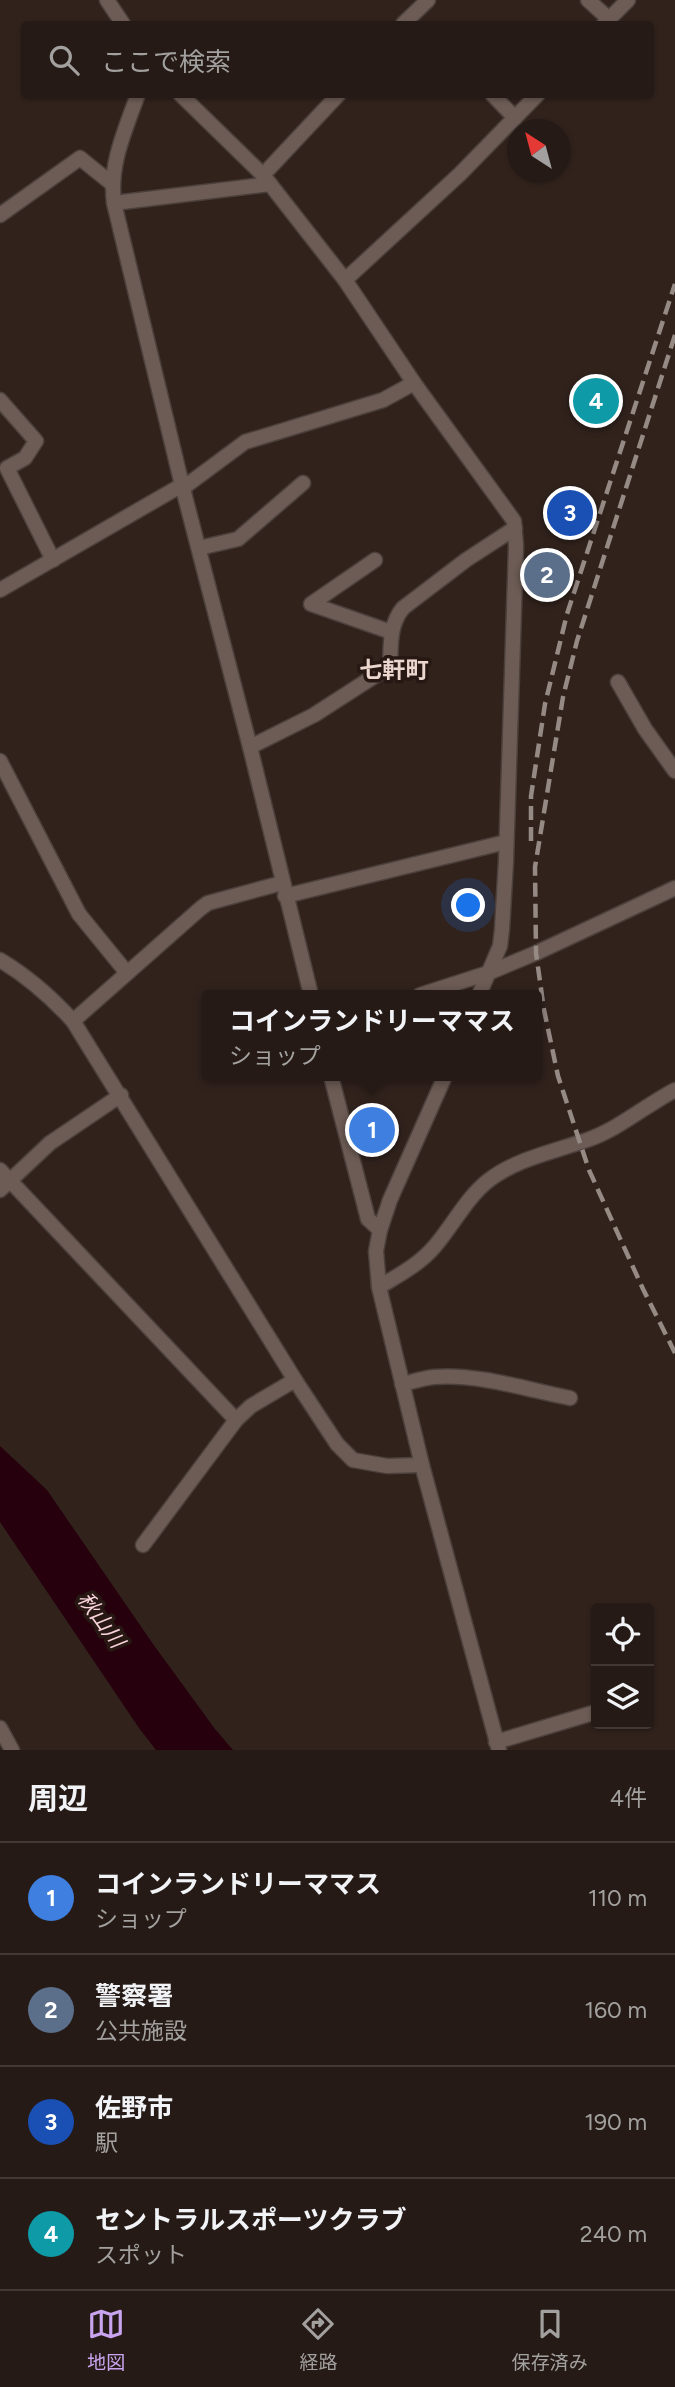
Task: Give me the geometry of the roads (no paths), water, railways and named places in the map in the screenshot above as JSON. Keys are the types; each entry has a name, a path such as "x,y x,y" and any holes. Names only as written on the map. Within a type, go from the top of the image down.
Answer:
{"street":[{"path":"107,0 121,21"},
{"path":"408,21 428,0"},
{"path":"588,0 605,21"},
{"path":"607,21 628,0"},
{"path":"137,98 114,162 111,183 114,203 182,487 310,990"},
{"path":"184,98 266,179 345,280 414,383 513,521 516,547 500,946 481,990"},
{"path":"114,203 266,179 337,98"},
{"path":"496,98 515,118"},
{"path":"345,280 460,174 534,98"},
{"path":"0,215 80,158 111,183"},
{"path":"0,590 182,487 245,442 383,400 414,383"},
{"path":"0,400 36,441 25,458 7,468 53,560"},
{"path":"199,548 238,539 303,483"},
{"path":"250,747 314,715 390,666 391,632 396,617 403,608 466,560 515,528"},
{"path":"375,560 311,604 391,632"},
{"path":"618,682 645,729 675,771"},
{"path":"0,761 79,914 127,973"},
{"path":"73,1021 208,903 506,842"},
{"path":"435,990 536,954 675,888"},
{"path":"0,960 22,973 48,994 73,1021 337,1444 353,1460 387,1466 422,1465"},
{"path":"332,1081 368,1219 380,1230"},
{"path":"443,1081 390,1200 380,1230 376,1251 379,1287 422,1465 497,1746 591,1714"},
{"path":"379,1287 414,1266 433,1248 489,1180 537,1156 589,1140 675,1090"},
{"path":"121,1096 50,1143 3,1180 236,1420"},
{"path":"402,1384 435,1377 481,1380 570,1398"},
{"path":"143,1545 236,1420 251,1406 295,1380"}],"water":[{"name":"秋山川","path":"0,1446 47,1490 153,1644 233,1750 156,1750 139,1728 0,1522"}],"railway":[{"path":"531,841 531,796 545,704 567,614 675,284"},
{"path":"541,990 536,953 535,867 563,697 577,641 675,335"},
{"path":"542,996 558,1076 589,1170 675,1353"}],"place":[{"name":"セントラルスポーツクラブ","path":"596,401"},
{"name":"佐野市","path":"570,513"},
{"name":"警察署","path":"547,575"},
{"name":"コインランドリーママス","path":"372,1130"}],"district":[{"name":"七軒町","path":"394,670"}]}
